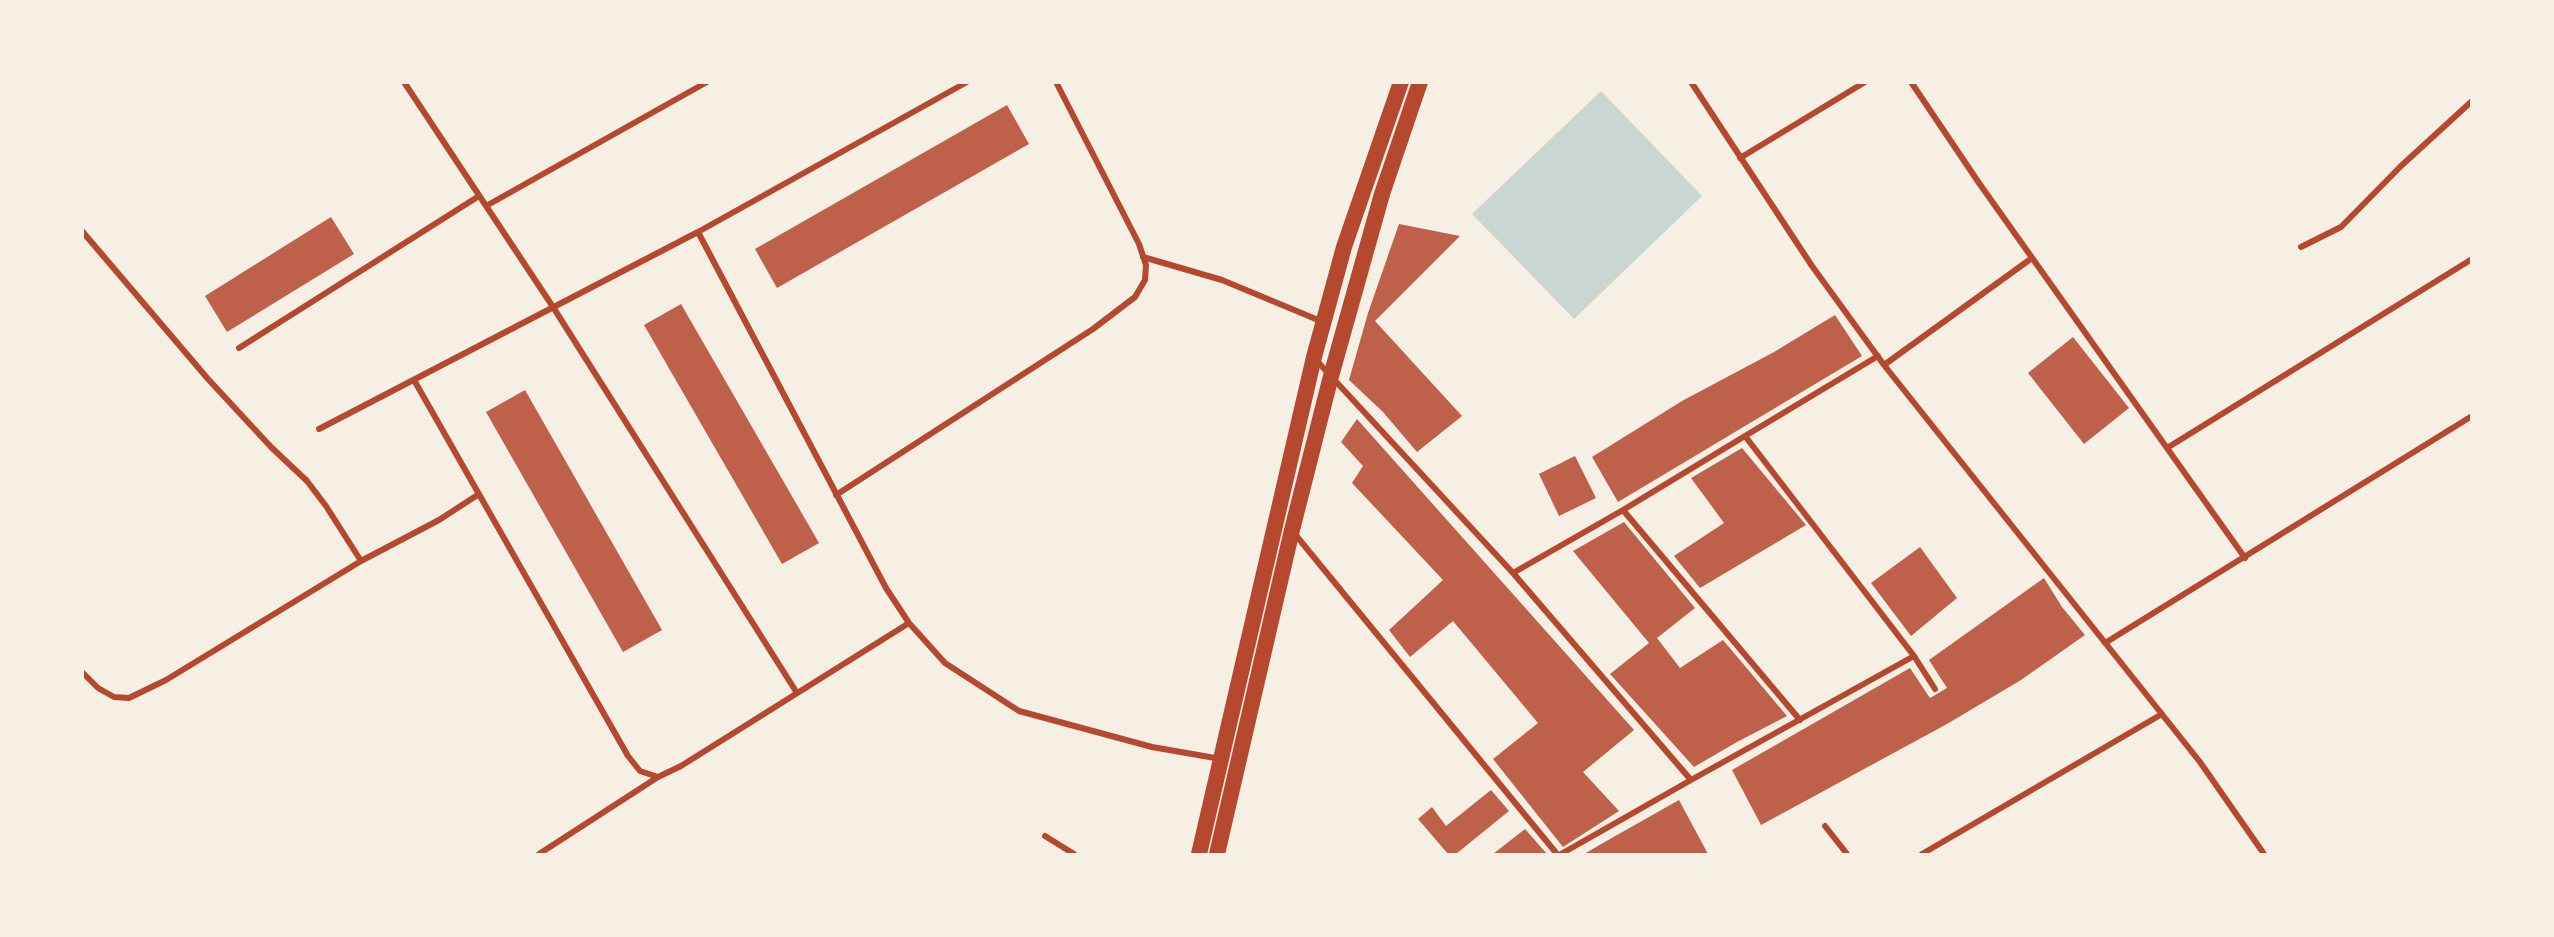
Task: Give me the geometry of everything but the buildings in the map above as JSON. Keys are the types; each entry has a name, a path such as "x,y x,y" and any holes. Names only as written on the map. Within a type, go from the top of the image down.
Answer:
{"highway":[{"path":"1199,855 1323,322 1344,247 1401,82"},
{"path":"1217,855 1292,530 1331,376 1382,194 1420,82"}],"street":[{"path":"404,82 553,308 797,693"},
{"path":"486,206 707,82"},
{"path":"320,429 698,232 967,82"},
{"path":"836,495 1093,329 1135,297 1145,280 1143,257 1139,244 1056,82"},
{"path":"1691,82 1812,266 1884,365 2200,762 2264,855"},
{"path":"1740,158 1865,82"},
{"path":"1911,82 2032,258 2245,558"},
{"path":"2301,247 2341,227 2401,166 2472,101"},
{"path":"239,348 479,196"},
{"path":"82,231 208,379 271,447 307,481 361,561"},
{"path":"698,232 886,588 909,623 945,663 1019,711 1152,747 1239,763"},
{"path":"1143,257 1222,280 1323,322"},
{"path":"1884,365 2032,258"},
{"path":"2167,448 2472,259"},
{"path":"1513,573 1623,510 1878,356"},
{"path":"1314,357 1513,573 1691,780"},
{"path":"414,380 628,756 640,771 658,777"},
{"path":"2105,643 2472,416"},
{"path":"1745,436 1914,656 1935,689"},
{"path":"82,672 98,688 114,697 129,698 166,680 260,625 361,561 439,520 479,494"},
{"path":"1623,510 1800,720"},
{"path":"1292,530 1559,855 1914,656"},
{"path":"539,855 658,777 681,766 909,623"},
{"path":"1922,855 2162,714"},
{"path":"1825,826 1847,855"},
{"path":"1045,836 1074,855"}],"shaded area":[{"path":"1601,91 1702,196 1574,319 1472,214"}]}
